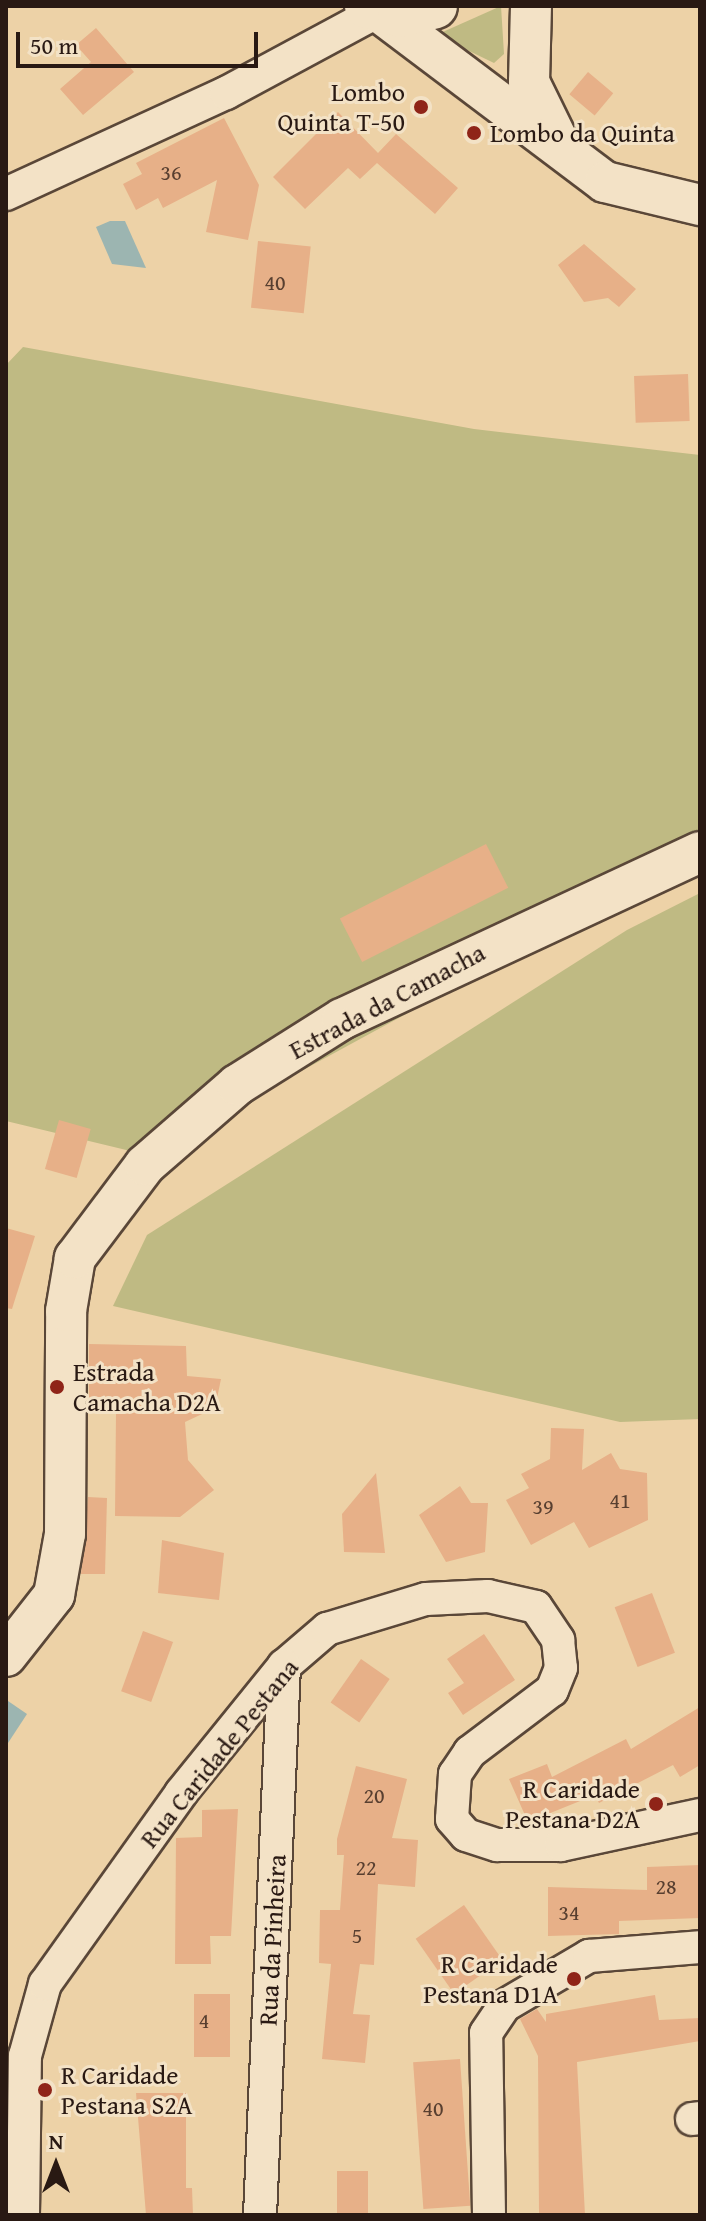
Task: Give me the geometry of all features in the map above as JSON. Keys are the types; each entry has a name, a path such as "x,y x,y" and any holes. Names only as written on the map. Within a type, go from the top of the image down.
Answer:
{"main road":[{"path":"372,9 435,6"}],"street":[{"path":"531,6 529,82 560,142"},
{"path":"6,194 226,93 372,9 560,142 605,182 700,205"},
{"name":"Estrada da Camacha","path":"6,1656 54,1595 62,1549 66,1311 75,1258 145,1165 237,1085 342,1019 700,852"},
{"name":"Rua Caridade Pestana","path":"23,2215 25,2056 45,1984 181,1793 284,1666 327,1629 426,1599 488,1596 536,1607 558,1640 561,1668 552,1690 470,1752 449,1793 452,1819 466,1835 497,1845 561,1845 700,1815"},
{"name":"Rua da Pinheira","path":"260,2215 284,1666"},
{"path":"489,2215 486,2033 504,2006 589,1956 700,1947"}],"shaded area":[{"path":"501,6 504,54 494,63 436,35"},
{"path":"23,347 474,429 700,455 700,854 147,1155 6,1121 6,365"},
{"path":"700,893 700,1419 620,1422 113,1306 147,1235 627,930"}],"water":[{"path":"110,221 125,221 146,268 112,264 96,227"},
{"path":"8,1701 27,1714 6,1746 6,1704"}],"building":[{"path":"96,28 134,72 83,115 60,89 91,62 76,45"},
{"path":"588,72 613,93 595,115 569,94"},
{"path":"338,112 378,153 396,134 458,188 435,214 377,163 360,179 348,168 305,209 273,177"},
{"path":"224,118 259,185 248,240 206,232 217,180 163,208 158,198 136,210 123,184 142,174 136,163"},
{"path":"258,241 311,247 304,313 251,308"},
{"path":"584,244 636,289 619,307 608,298 584,302 558,265"},
{"path":"688,374 690,421 636,423 634,376"},
{"path":"486,844 508,888 362,962 340,918"},
{"path":"59,1120 91,1129 77,1178 45,1169"},
{"path":"6,1228 35,1236 12,1309 6,1308"},
{"path":"89,1344 186,1346 187,1376 221,1379 215,1408 185,1422 188,1460 214,1490 180,1517 115,1516 116,1412 89,1410"},
{"path":"551,1428 584,1429 582,1470 611,1453 620,1469 647,1473 648,1520 589,1548 574,1522 531,1545 506,1500 529,1488 521,1474 550,1459"},
{"path":"376,1473 385,1553 344,1552 342,1514"},
{"path":"460,1486 471,1503 488,1503 485,1552 446,1562 419,1515"},
{"path":"88,1497 107,1498 105,1574 81,1574"},
{"path":"162,1540 224,1553 219,1600 158,1593"},
{"path":"652,1593 675,1653 638,1667 615,1607"},
{"path":"143,1631 173,1642 151,1702 121,1691"},
{"path":"484,1634 515,1680 463,1715 448,1693 464,1683 447,1659"},
{"path":"361,1659 390,1679 359,1722 331,1702"},
{"path":"700,1707 700,1765 680,1777 673,1765 599,1803 595,1795 528,1822 509,1779 547,1764 552,1777 626,1739 631,1749"},
{"path":"356,1766 407,1779 392,1838 418,1840 415,1887 378,1884 374,1965 360,1964 353,2014 370,2015 365,2063 322,2059 331,1964 319,1963 320,1910 340,1910 344,1855 337,1855 337,1839"},
{"path":"238,1809 231,1936 210,1936 211,1964 175,1964 176,1838 202,1837 202,1810"},
{"path":"700,1865 700,1918 619,1921 619,1934 548,1936 548,1887 647,1890 647,1867"},
{"path":"464,1905 502,1960 454,1994 416,1939"},
{"path":"194,1994 230,1994 230,2057 194,2057"},
{"path":"655,1995 659,2020 700,2018 700,2041 577,2062 585,2215 539,2215 538,2056 520,2019 537,2009 546,2022 546,2014"},
{"path":"460,2059 470,2206 423,2209 413,2062"},
{"path":"136,2093 186,2093 186,2188 192,2188 193,2215 146,2215"},
{"path":"337,2171 368,2171 368,2215 337,2215"}],"place":[{"name":"Lombo Quinta T-50","path":"421,107"},
{"name":"Lombo da Quinta","path":"474,133"},
{"name":"Estrada Camacha D2A","path":"57,1387"},
{"name":"R Caridade Pestana D2A","path":"656,1804"},
{"name":"R Caridade Pestana D1A","path":"574,1979"},
{"name":"R Caridade Pestana S2A","path":"45,2090"}]}
